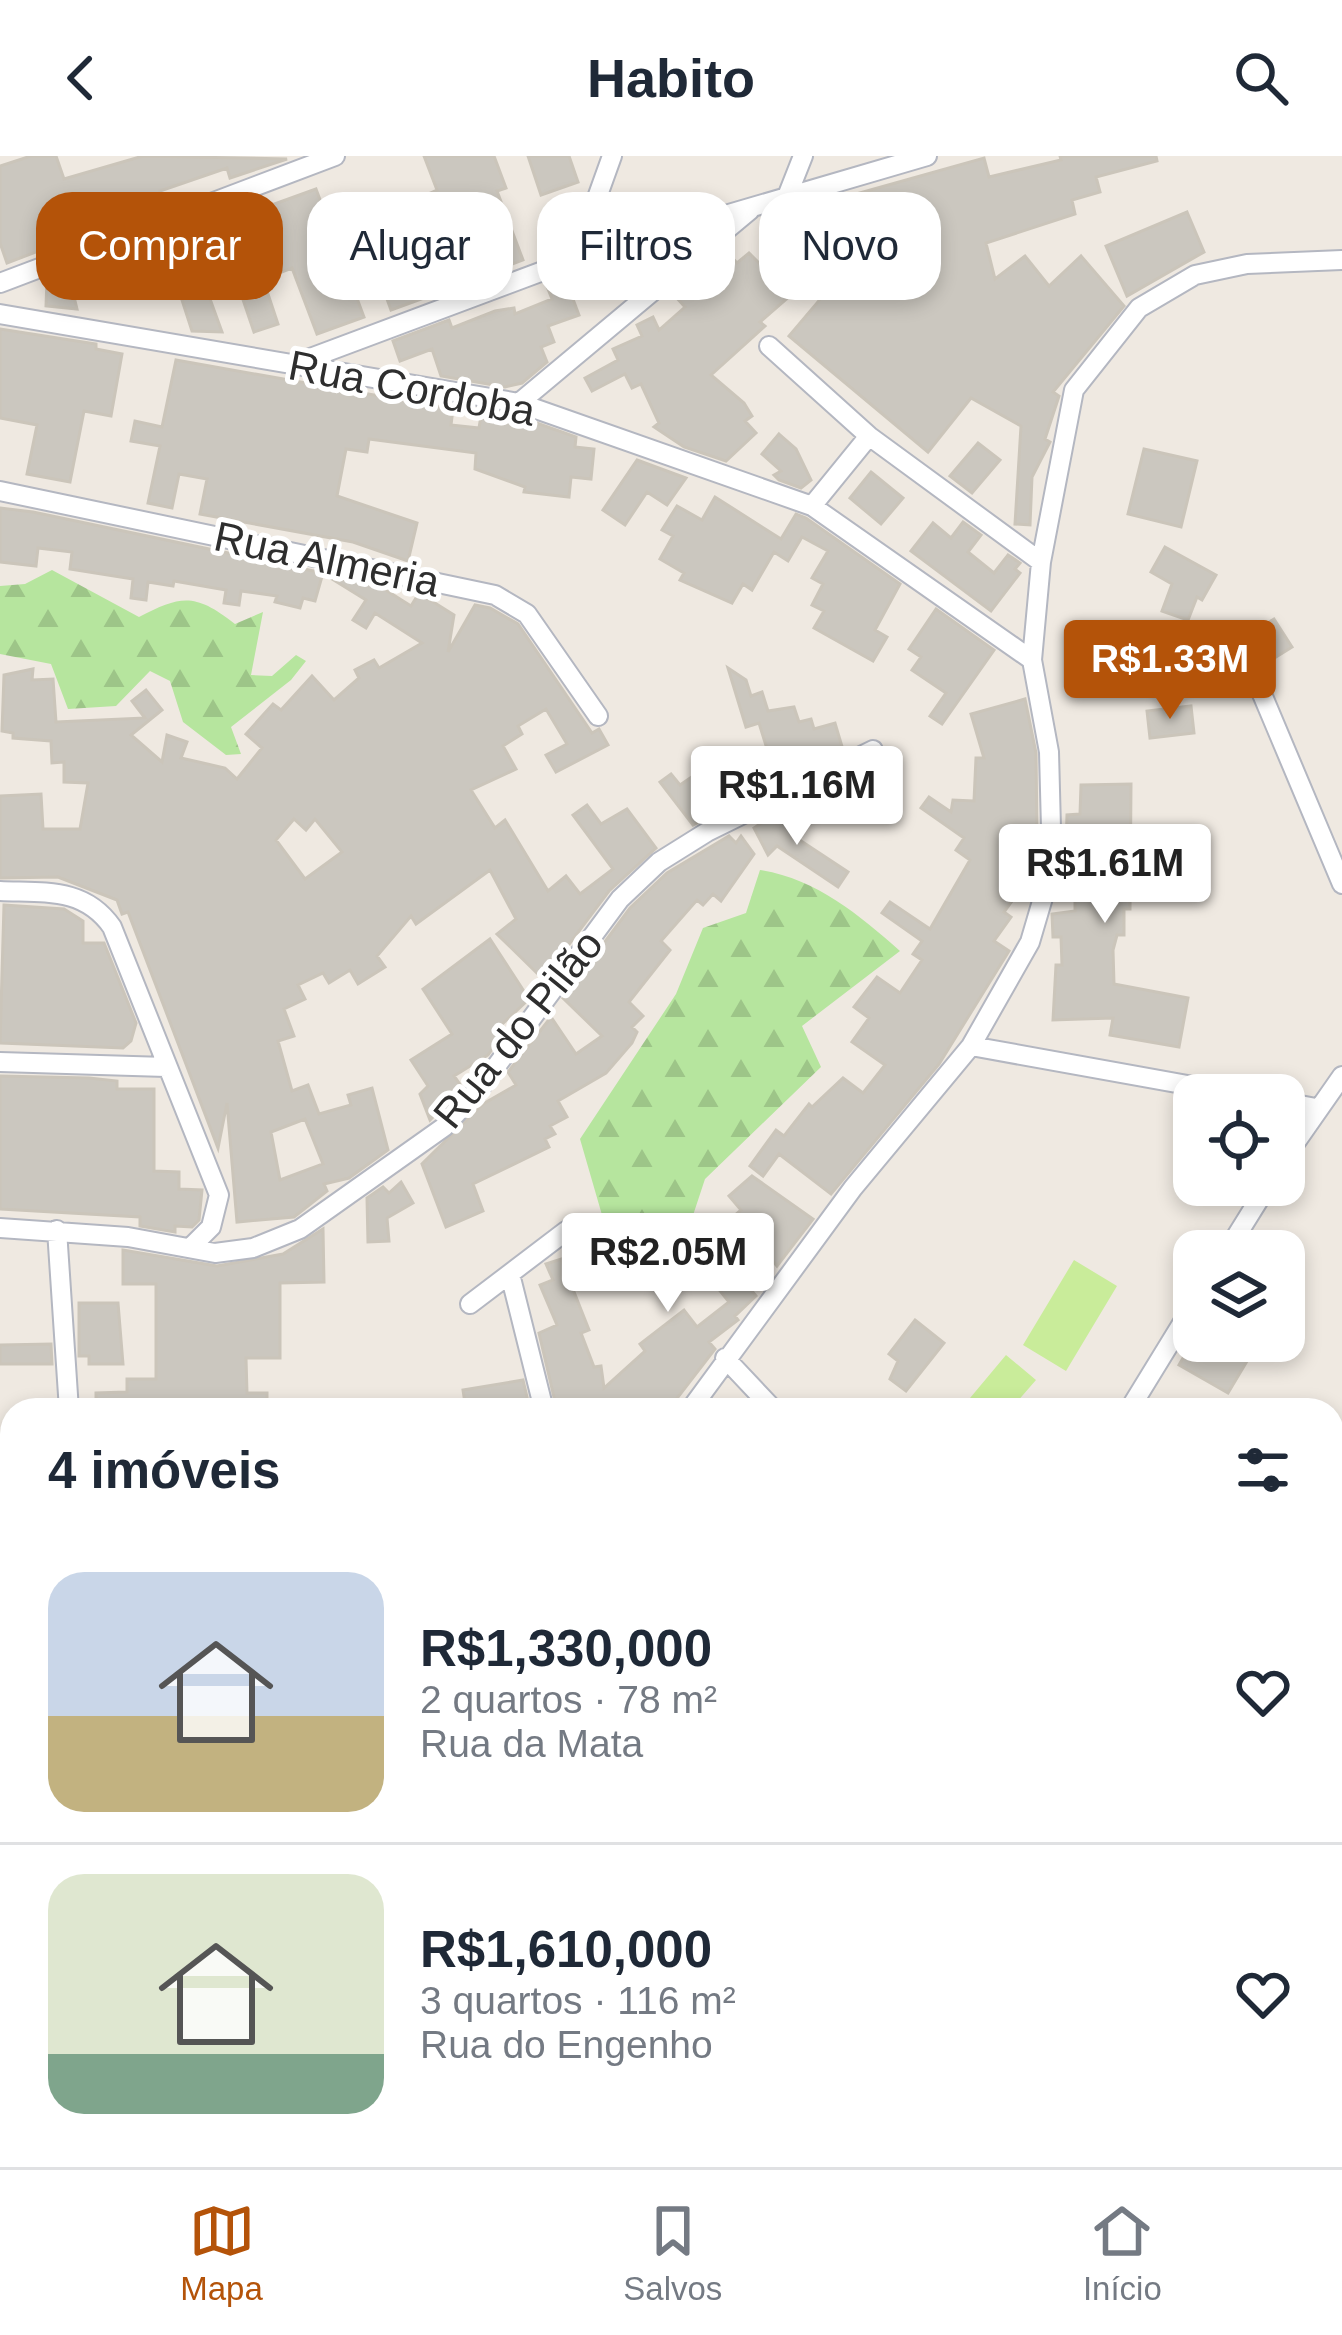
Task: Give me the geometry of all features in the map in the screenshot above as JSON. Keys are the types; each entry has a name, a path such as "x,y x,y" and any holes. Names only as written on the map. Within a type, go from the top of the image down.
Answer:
{"street":[{"path":"0,284 335,156"},
{"path":"598,192 611,156"},
{"path":"789,192 803,156"},
{"path":"795,192 928,156"},
{"path":"735,212 757,205"},
{"path":"519,403 757,205"},
{"path":"698,1398 853,1188 971,1046 1030,942 1045,891 1049,752 1032,660 1042,562 1075,390 1139,308 1196,275 1247,263 1342,260"},
{"path":"293,364 537,273"},
{"name":"Rua Cordoba","path":"0,314 519,403 812,506 1032,660"},
{"path":"769,346 869,436 1042,562"},
{"path":"812,506 869,436"},
{"name":"Rua Almeria","path":"0,491 496,595 527,614 598,716"},
{"path":"1262,694 1342,884"},
{"name":"Rua do Pilão","path":"0,1228 57,1230 215,1253 253,1248 320,1217 403,1161 483,1084 620,899 659,862 873,750"},
{"path":"0,891 73,895 102,913 219,1195 212,1227 190,1248"},
{"path":"971,1046 1173,1082"},
{"path":"0,1062 166,1067"},
{"path":"1305,1126 1342,1076"},
{"path":"1305,1106 1316,1108"},
{"path":"57,1230 68,1398"},
{"path":"470,1304 566,1232"},
{"path":"510,1274 541,1398"},
{"path":"1136,1398 1173,1338"},
{"path":"725,1358 763,1398"}],"green space":[{"path":"52,570 139,617 178,601 198,602 235,624 263,612 251,675 272,676 296,655 306,661 291,680 231,727 241,754 226,755 183,722 170,681 150,671 116,706 68,709 51,664 0,654 0,586 25,584"},
{"path":"760,870 818,890 900,951 802,1026 821,1067 705,1179 665,1300 613,1253 580,1139 676,994 703,928 746,913"},
{"path":"1074,1260 1117,1286 1066,1371 1023,1345"},
{"path":"1006,1355 1036,1380 1020,1398 970,1398"}],"building":[{"path":"31,156 56,156 64,179 143,156 287,159 230,178 227,168 160,192 36,192 36,252 7,263 0,243 0,166"},
{"path":"424,156 494,156 506,188 432,192 437,190"},
{"path":"528,156 569,156 578,182 540,192"},
{"path":"1060,156 1156,156 1157,161 1096,177 1100,192 1072,200 1075,214 986,243 995,279 1025,256 1049,286 1081,256 1124,306 1053,392 1059,396 1045,439 1050,442 1032,477 1030,525 1015,524 1021,426 971,398 928,452 789,336 820,300 941,300 941,192 863,192 984,158 989,177 1061,160"},
{"path":"307,192 307,300 358,300 364,317 317,334 292,268 283,271 283,201"},
{"path":"1187,212 1204,252 1127,296 1106,246"},
{"path":"513,233 523,260 513,264"},
{"path":"749,253 759,263 759,300 785,300 760,322 765,326 711,375 744,403 752,416 745,421 756,433 726,461 684,447 654,427 659,423 641,384 632,388 625,374 592,391 585,378 618,360 613,349 642,336 637,325 653,317 659,330 685,307 679,300 735,300 735,261"},
{"path":"46,300 75,300 77,309 46,306"},
{"path":"182,300 210,300 222,332 192,331"},
{"path":"243,300 270,300 278,324 254,332"},
{"path":"387,300 418,300 391,310"},
{"path":"550,300 573,300 579,315 548,326 554,342 541,347 547,362 522,383 505,387 441,376 432,349 400,361 393,341 449,320 452,328 495,311 514,308 515,314"},
{"path":"0,329 96,344 96,349 122,354 111,416 84,411 70,482 27,474 37,425 0,418"},
{"path":"176,360 453,409 451,425 479,428 481,416 531,421 576,437 575,447 594,449 591,479 571,477 569,497 524,492 525,487 475,469 476,453 369,439 367,452 346,449 337,496 417,523 408,561 353,542 200,514 207,479 179,474 172,508 148,503 160,446 131,441 135,421 162,427"},
{"path":"779,434 796,449 811,480 801,488 779,480 774,475 781,471 762,454"},
{"path":"978,443 1000,460 972,493 950,476"},
{"path":"1144,449 1197,461 1181,527 1128,514"},
{"path":"637,460 686,478 667,505 647,492 625,525 603,510"},
{"path":"871,472 903,498 881,524 850,498"},
{"path":"715,497 781,539 796,514 806,518 900,584 875,630 887,637 873,661 814,628 824,611 812,605 823,584 812,578 828,551 802,537 788,561 774,552 752,590 743,584 732,603 680,580 684,573 660,559 673,536 662,530 677,506 702,520"},
{"path":"0,508 323,573 315,601 303,598 300,608 275,602 277,596 241,591 239,605 224,603 226,590 174,581 173,586 148,582 146,600 131,598 133,579 70,569 72,552 38,548 36,566 0,562"},
{"path":"963,522 981,535 968,552 994,573 1008,555 1020,563 1015,569 1020,573 991,611 911,551 933,523 951,538"},
{"path":"1165,547 1216,575 1202,600 1197,597 1188,620 1162,611 1172,584 1151,572"},
{"path":"324,574 376,584 411,606 419,593 454,615 448,652 475,605 490,608 518,624 592,733 599,729 608,745 556,772 546,755 567,744 546,709 518,726 522,734 503,746 516,769 471,790 495,828 505,820 548,891 566,876 580,894 613,869 573,815 587,805 601,824 627,809 656,848 609,891 543,979 497,934 516,919 490,870 416,924 411,916 377,956 385,967 358,984 350,970 329,983 323,973 298,985 305,999 284,1009 294,1036 278,1041 292,1091 308,1085 319,1114 351,1105 348,1095 372,1088 388,1150 349,1178 324,1184 327,1191 294,1217 237,1222 227,1103 218,1148 128,912 122,914 117,900 58,877 0,878 0,796 41,794 43,829 80,829 88,783 64,782 64,762 52,763 51,741 13,738 13,733 2,731 4,675 33,669 32,680 53,679 56,722 145,718 132,701 146,690 162,710 131,735 162,762 167,735 187,742 181,758 225,768 237,779 262,748 246,734 273,704 281,710 312,676 334,700 359,678 355,670 374,660 379,668 422,643 375,613 366,628 353,620 366,600","holes":["294,819 306,830 315,819 342,852 305,879 276,840","305,1119 323,1164 280,1180 271,1132"]},
{"path":"936,609 994,650 942,724 930,716 946,693 912,670 921,657 909,649"},
{"path":"1274,619 1292,647 1263,665 1245,637"},
{"path":"728,668 746,680 751,696 762,692 768,711 794,707 799,722 811,719 814,729 835,723 843,750 776,778 759,723 746,727"},
{"path":"1025,699 1036,753 1037,835 1033,872 1004,912 1011,917 994,941 1009,951 939,1064 831,1194 779,1154 763,1176 750,1166 776,1130 784,1136 809,1104 812,1107 843,1078 863,1093 885,1065 852,1042 869,1018 854,1007 877,977 900,993 922,960 913,954 922,941 882,913 890,902 930,929 970,860 956,850 964,838 921,808 929,797 951,812 953,800 974,801 976,758 984,758 971,714"},
{"path":"1191,706 1194,733 1150,738 1147,711"},
{"path":"671,774 680,785 696,774 722,809 693,825 660,782"},
{"path":"1131,784 1130,909 1124,909 1124,935 1117,935 1113,950 1114,984 1188,998 1179,1047 1110,1035 1113,1018 1053,1020 1056,965 1062,965 1061,937 1053,937 1052,914 1075,911 1075,881 1065,881 1067,815 1080,814 1081,785"},
{"path":"778,812 798,828 792,835 848,872 838,887 777,846 768,855 754,828"},
{"path":"729,836 736,843 741,836 754,854 721,901 713,894 703,905 697,900 661,941 670,950 629,1002 643,1016 632,1027 637,1032 632,1043 606,1073 558,1101 567,1117 550,1126 555,1134 545,1139 549,1147 473,1184 483,1211 446,1227 422,1164 483,1104 516,1085 508,1072 551,1017 576,1054 602,1036 563,998 630,908 667,873"},
{"path":"4,905 64,909 83,921 83,943 104,943 136,1023 131,1041 123,1048 0,1043"},
{"path":"490,939 529,999 497,1029 502,1036 488,1055 454,1076 462,1087 430,1120 420,1094 428,1086 411,1060 452,1034 423,989"},
{"path":"0,1076 89,1078 117,1081 117,1089 154,1089 154,1171 179,1172 179,1189 202,1190 199,1220 192,1227 175,1226 175,1232 140,1226 140,1217 0,1209"},
{"path":"752,1176 813,1219 777,1266 769,1256 742,1279 756,1296 735,1316 738,1320 709,1342 715,1349 677,1398 554,1398 539,1333 557,1325 540,1285 553,1280 546,1264 561,1259 589,1330 581,1333 594,1367 601,1366 604,1388 645,1351 640,1344 684,1310 697,1327 729,1302 717,1287 728,1279 712,1257 722,1248 711,1236 741,1210 729,1196"},
{"path":"401,1182 413,1203 387,1218 389,1241 368,1242 367,1198 383,1187 389,1193"},
{"path":"323,1229 324,1282 280,1283 280,1358 246,1358 247,1393 267,1393 267,1398 96,1398 96,1393 127,1392 127,1379 156,1379 156,1284 123,1284 123,1250 217,1266 283,1254"},
{"path":"79,1303 118,1303 123,1364 89,1364 89,1356 79,1356"},
{"path":"915,1320 944,1343 906,1391 890,1379 898,1361 889,1354"},
{"path":"51,1344 52,1364 0,1364 0,1345"},
{"path":"1181,1362 1246,1362 1228,1393"},
{"path":"523,1380 527,1398 464,1398 463,1390"}]}
